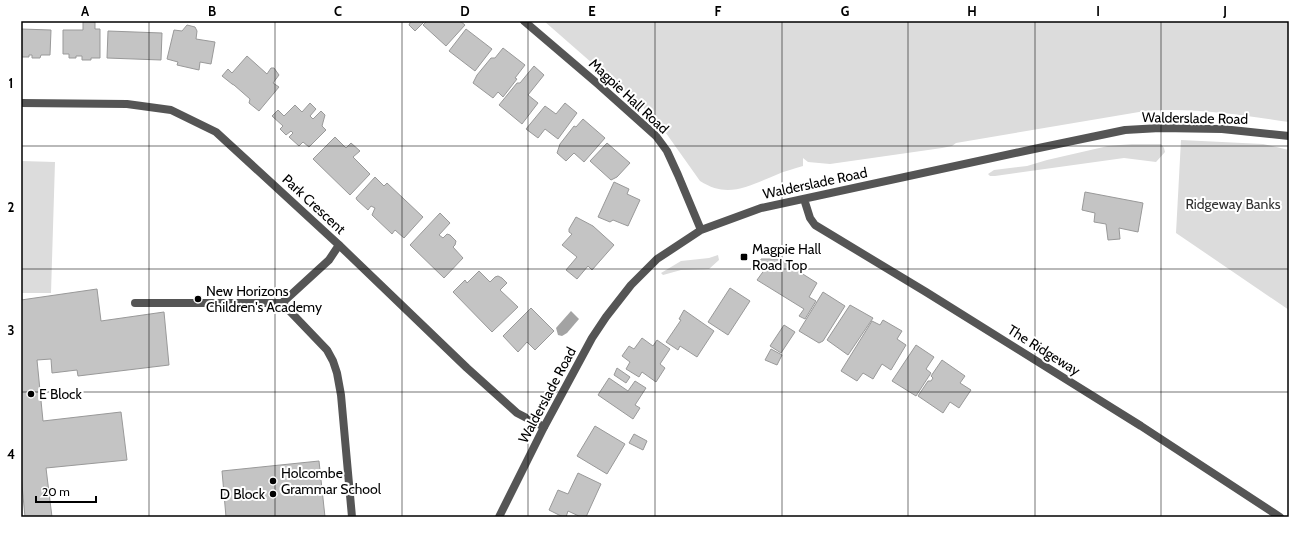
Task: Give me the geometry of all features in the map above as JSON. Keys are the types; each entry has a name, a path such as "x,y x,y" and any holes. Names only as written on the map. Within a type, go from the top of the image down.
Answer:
{"street":[{"name":"Magpie Hall Road","path":"524,21 656,136 667,151 676,169 701,230"},
{"name":"Park Crescent","path":"21,103 127,104 171,110 216,132 339,245 467,368 517,413 544,427"},
{"name":"Walderslade Road","path":"499,517 544,427 592,338 606,317 631,285 657,259 701,230 761,208 1125,130 1160,128 1222,129 1289,136"},
{"name":"The Ridgeway","path":"804,199 810,218 815,225 926,292 1141,426 1280,517"},
{"path":"135,303 282,303 330,260 339,245"},
{"path":"282,303 327,350 335,367 340,395 352,517"}],"green space":[{"path":"544,21 1289,21 1289,122 1235,114 1199,111 1145,111 956,143 952,146 942,148 830,164 808,162 803,158 803,166 782,172 738,189 720,189 700,181 656,119"},
{"name":"Ridgeway Banks","path":"1181,140 1263,144 1289,150 1289,310 1176,233"},
{"path":"1161,144 1165,152 1156,162 1124,158 995,176 990,176 988,174 994,170 1027,166 1108,146"},
{"path":"21,161 55,162 51,293 21,293"},
{"path":"718,255 719,260 709,269 681,270 663,275 661,273 681,261 709,258"}],"shaded area":[{"path":"571,311 579,319 567,333 562,336 558,335 556,328"}],"building":[{"path":"83,21 95,22 95,29 100,29 100,58 82,60 82,56 69,58 69,54 63,54 63,30 83,30"},
{"path":"411,21 425,21 415,31 409,25"},
{"path":"427,21 460,21 465,25 446,46 423,25"},
{"path":"187,25 195,27 197,31 196,39 215,42 211,64 200,62 199,70 177,65 178,62 167,59 174,30 182,31"},
{"path":"21,29 51,30 50,55 41,55 40,58 32,58 32,55 29,55 29,57 21,57"},
{"path":"466,29 492,49 475,71 449,51"},
{"path":"108,31 162,33 161,60 107,58"},
{"path":"503,48 525,65 515,78 517,79 503,97 498,92 493,98 473,83 477,75 491,58 495,58"},
{"path":"247,56 267,74 271,68 274,68 279,75 273,83 279,87 259,111 249,103 250,99 222,76 228,69 232,73"},
{"path":"534,66 544,75 528,95 538,103 522,124 499,105 517,83 520,83"},
{"path":"310,103 316,109 310,116 313,119 321,111 325,115 322,126 326,130 309,147 303,142 299,146 289,137 293,133 291,131 286,135 280,129 283,126 272,116 278,110 284,116 295,105 302,112"},
{"path":"565,103 577,113 558,139 545,129 538,138 526,129 545,106 556,114"},
{"path":"583,119 605,138 584,162 574,153 566,161 557,153 560,144 574,126 576,127"},
{"path":"335,137 346,148 351,143 360,151 353,157 370,174 350,195 313,159"},
{"path":"607,143 630,163 617,177 611,180 590,161"},
{"path":"375,177 384,186 387,183 423,217 404,238 395,230 392,234 372,215 375,208 371,206 368,210 356,198"},
{"path":"614,182 629,189 627,194 640,200 628,226 613,220 610,222 598,217"},
{"path":"1085,192 1143,203 1138,232 1119,228 1120,239 1108,240 1106,224 1094,222 1095,213 1082,210"},
{"path":"440,213 450,223 439,235 443,238 447,234 450,235 456,241 453,247 463,258 444,278 410,245"},
{"path":"576,217 593,226 614,245 592,270 588,266 577,279 566,270 577,257 562,245 572,234 569,232 569,229"},
{"path":"761,259 779,259 817,283 809,297 816,301 805,319 799,316 804,309 757,280 765,269 758,264"},
{"path":"479,271 490,282 498,276 502,278 507,283 500,290 518,307 492,332 453,292 465,280 467,283"},
{"path":"730,288 750,301 728,335 708,322"},
{"name":"E Block","path":"97,289 101,321 164,312 169,365 78,376 77,370 52,373 51,359 37,360 43,421 121,412 127,460 46,468 52,517 25,517 21,475 21,300"},
{"path":"823,292 845,306 823,341 819,343 799,331"},
{"path":"850,305 873,318 848,355 827,340"},
{"path":"531,308 554,331 535,350 527,342 518,352 503,336"},
{"path":"684,310 714,331 697,357 680,346 678,350 666,342 681,320 679,319"},
{"path":"883,320 902,331 897,339 906,345 891,370 882,364 873,379 863,373 857,381 841,371 872,321 880,325"},
{"path":"784,325 795,332 781,353 770,346"},
{"path":"642,338 653,346 657,340 670,349 660,364 665,368 656,382 642,372 639,377 626,369 630,362 622,356 629,346 634,349"},
{"path":"916,345 934,357 926,369 931,373 916,396 892,381"},
{"path":"771,349 782,355 777,365 765,360"},
{"path":"942,360 965,376 960,383 971,390 959,408 950,402 943,413 918,396 928,381 931,381 933,378 931,376"},
{"path":"617,368 630,377 626,383 614,375"},
{"path":"609,378 628,391 635,381 646,388 635,405 640,408 633,419 598,395"},
{"path":"595,426 625,444 607,474 577,456"},
{"path":"634,434 647,441 643,450 629,443"},
{"name":"D Block","path":"319,461 325,517 226,517 222,471"},
{"path":"578,473 601,484 586,517 581,517 568,511 566,517 563,517 549,510 558,490 568,494"}],"place":[{"name":"Magpie Hall Road Top","path":"744,257"},
{"name":"New Horizons Children's Academy","path":"198,299"},
{"name":"E Block","path":"31,394"},
{"name":"Holcombe Grammar School","path":"273,481"},
{"name":"D Block","path":"273,494"}]}
